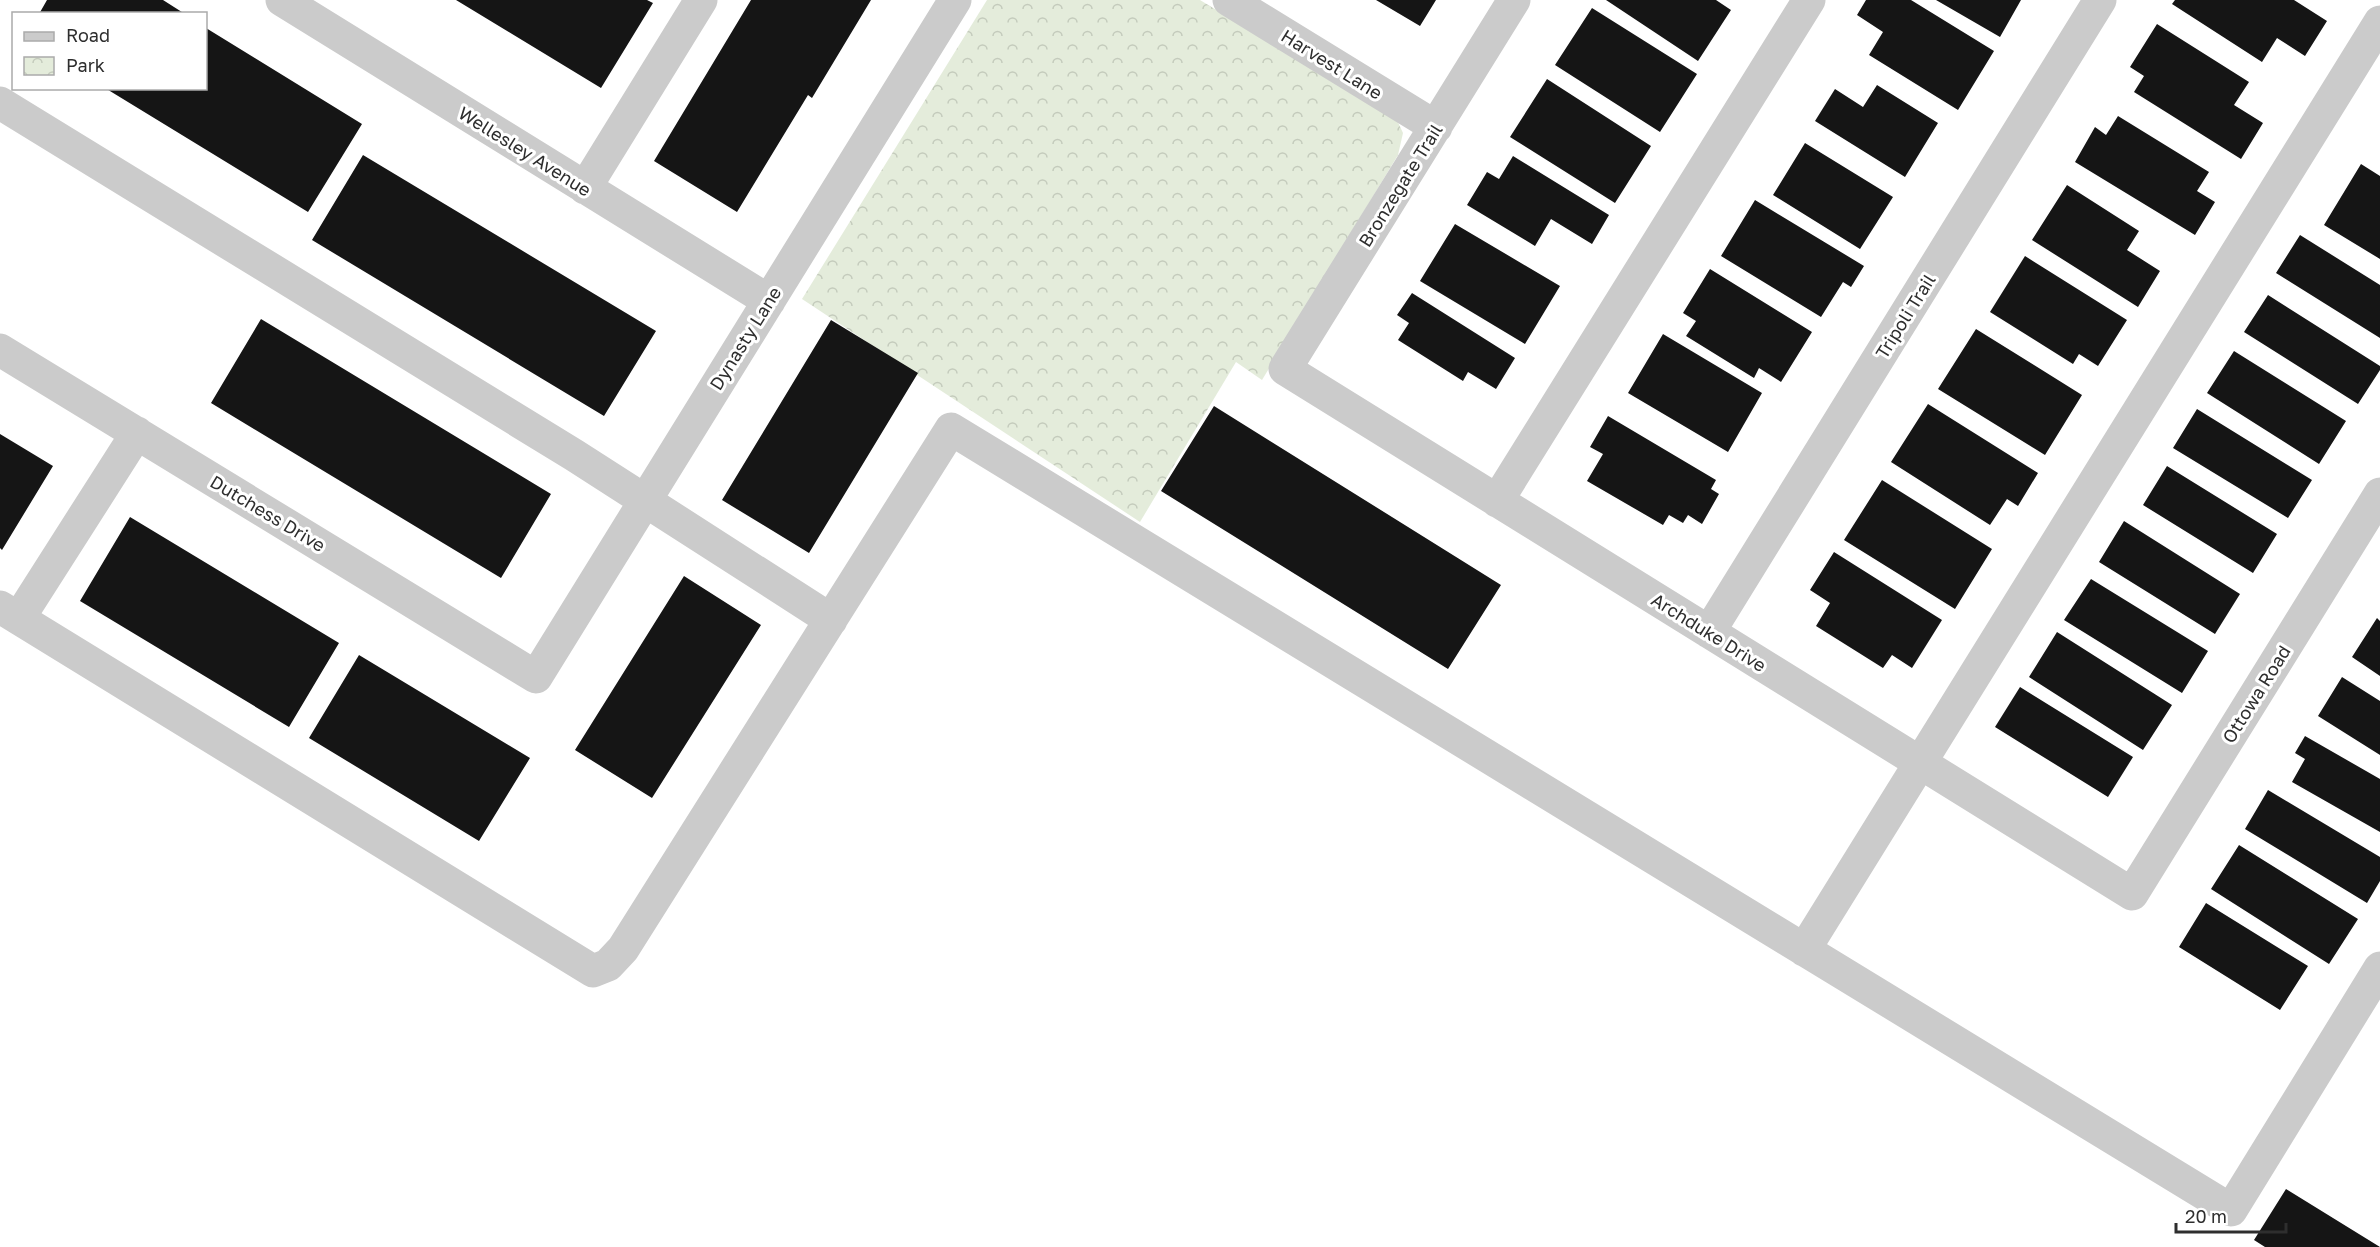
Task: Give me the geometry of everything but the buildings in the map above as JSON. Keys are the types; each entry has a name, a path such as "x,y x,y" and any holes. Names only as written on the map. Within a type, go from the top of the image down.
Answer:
{"street":[{"name":"Wellesley Avenue","path":"282,0 769,301"},
{"path":"585,188 701,0"},
{"name":"Dynasty Lane","path":"536,676 955,0"},
{"name":"Harvest Lane","path":"1229,0 1436,128"},
{"name":"Bronzegate Trail","path":"1286,369 1514,0"},
{"path":"1497,501 1809,0"},
{"name":"Tripoli Trail","path":"1709,632 2100,0"},
{"path":"1804,950 2380,22"},
{"path":"0,103 574,455 831,620"},
{"name":"Dutchess Drive","path":"0,350 536,676"},
{"name":"Archduke Drive","path":"1286,369 2132,894"},
{"path":"137,433 9,613 593,971 608,965 623,949 951,429 2231,1210 2380,968"},
{"name":"Ottowa Road","path":"2132,894 2380,494"}],"green space":[{"path":"987,0 1200,0 1397,120 1403,133 1398,155 1262,380 1236,362 1140,522 802,299"}]}
